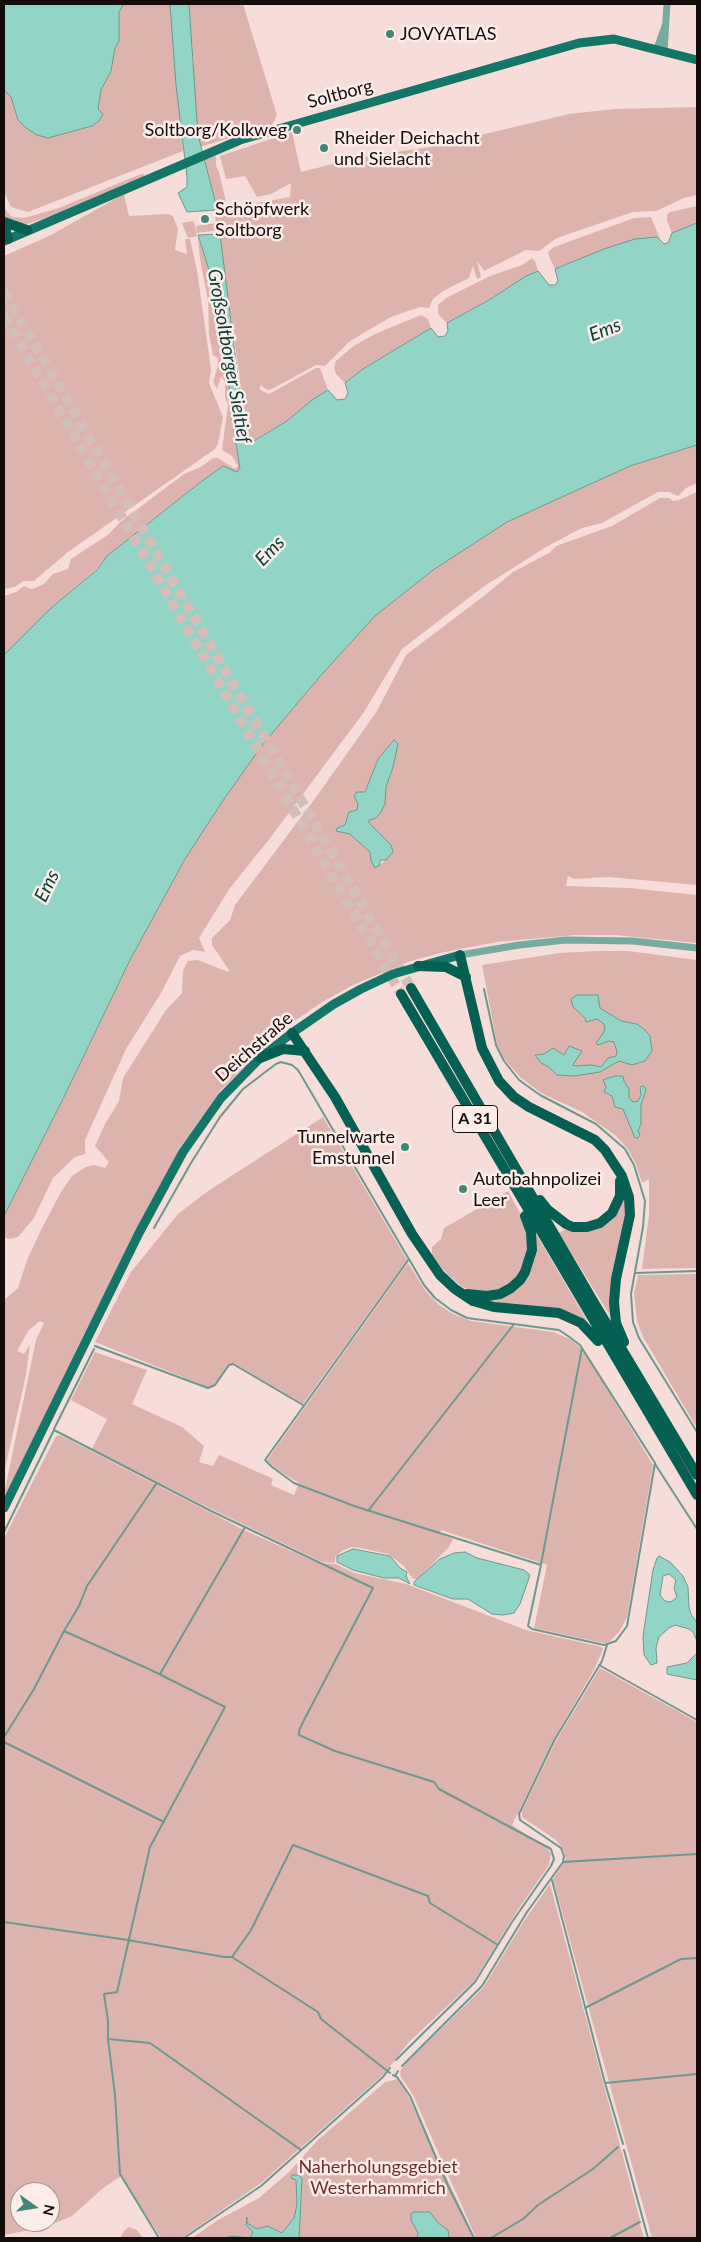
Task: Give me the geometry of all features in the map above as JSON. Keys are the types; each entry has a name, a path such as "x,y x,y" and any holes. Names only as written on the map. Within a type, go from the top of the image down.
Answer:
{"highway":[{"path":"6,240 4,223 27,230"},
{"path":"460,955 482,1048 499,1081 507,1091 529,1107 595,1140 622,1176 629,1197 629,1229 618,1268 614,1302 618,1330 628,1350 630,1364"},
{"path":"418,966 446,967 466,977"},
{"name":"A 31","path":"411,988 630,1364 697,1475"},
{"name":"A 31","path":"401,994 697,1495"},
{"path":"292,1033 335,1097 412,1234 440,1275 454,1289 473,1301 494,1307 542,1310 567,1316 586,1326 593,1333 608,1356 617,1362"},
{"path":"260,1058 283,1049 305,1051"},
{"path":"514,1165 523,1171 542,1203 552,1214 573,1227 587,1228 606,1218 619,1201 620,1179 614,1163"},
{"path":"454,1289 473,1295 487,1296 500,1294 520,1280 532,1250 531,1232 521,1199"}],"main road":[{"name":"Soltborg","path":"6,240 207,153 285,125 579,43 614,39 697,60"},
{"name":"Deichstraße","path":"4,1508 139,1233 179,1160 221,1098 260,1058 292,1033 361,989 393,974 460,955"}],"street":[{"path":"661,50 667,21 667,4"},
{"name":"Deichstraße","path":"460,955 520,945 583,940 633,941 697,948"}],"green space":[{"path":"124,4 170,4 183,151 28,212 11,207 4,192 4,90 11,97 18,120 72,131 92,126 99,121 98,109 101,90 111,71 115,48 119,41 119,12"},
{"path":"189,4 243,4 277,115 272,125 200,147 192,74 194,66"},
{"path":"697,107 697,195 684,198 656,211 633,212 557,238 539,251 526,250 484,271 477,261 481,277 477,279 473,266 469,278 443,291 433,299 429,308 421,307 391,317 349,342 325,366 316,365 272,389 268,390 260,385 260,390 269,394 316,368 320,368 328,390 312,400 287,421 251,442 245,434 239,372 218,230 197,233 196,226 216,223 215,213 235,210 235,207 290,197 291,183 271,194 257,197 245,176 226,179 220,156 292,132 301,172 361,157 430,147 569,114 615,109"},
{"path":"216,157 216,166 227,206 217,208 205,160"},
{"path":"144,174 144,177 68,210 27,224 14,223 4,218 4,208 12,217 24,218 59,208"},
{"path":"124,194 129,216 168,214 173,216 178,229 175,250 187,254 185,239 190,239 197,270 211,369 209,383 223,417 218,444 215,449 68,552 34,581 23,581 15,587 4,589 4,256 49,236"},
{"path":"697,206 697,223 672,233 667,221 667,215 670,212"},
{"path":"651,217 660,239 656,237 634,240 555,269 549,256 548,252 554,247 634,218"},
{"path":"194,221 197,236 188,238 182,223"},
{"path":"198,237 209,270 229,382 231,413 240,468 237,472 202,481 152,520 107,556 96,570 51,608 4,655 4,596 16,592 24,586 32,589 44,584 53,574 68,569 71,559 109,534 120,522 184,474 201,467 213,458 218,458 235,469 238,466 232,456 222,450 228,405 225,397 225,382 221,377 217,389 213,382 218,358 213,355 209,334 208,301"},
{"path":"532,258 538,271 526,276 489,300 447,323 438,314 438,305 446,298 490,276 522,265"},
{"path":"421,315 428,319 431,328 363,369 345,383 336,374 334,368 336,361 352,347 375,334"},
{"path":"697,445 697,483 686,488 678,496 669,492 658,492 602,523 582,528 546,547 483,587 402,649 364,712 271,837 230,888 199,938 205,952 193,950 180,956 161,993 126,1049 85,1140 85,1154 75,1157 53,1178 34,1218 18,1237 10,1239 4,1237 4,1216 130,960 185,859 263,744 323,673 375,616 433,570 507,522 630,466"},
{"path":"697,492 697,885 609,877 574,879 568,876 566,886 630,888 697,895 697,943 615,935 575,935 497,942 440,953 408,962 353,985 324,1001 281,1030 220,1091 180,1148 82,1338 7,1495 4,1494 36,1340 44,1323 40,1321 28,1331 17,1351 24,1354 30,1345 26,1375 4,1473 4,1300 18,1288 27,1260 41,1230 61,1192 72,1176 86,1167 94,1165 105,1168 109,1162 95,1146 105,1124 119,1101 123,1078 166,1010 182,993 183,970 188,961 198,960 228,972 229,970 212,945 212,938 230,920 235,905 314,800 377,711 406,655 513,572 549,553 556,546 612,526 660,498 669,498 673,501","holes":["394,740 395,756 386,787 385,804 376,818 369,820 369,823 391,845 393,852 380,865 371,861 370,852 350,834 337,828 345,825 349,813 357,811 378,759"]},
{"path":"628,951 697,960 697,1268 642,1269 649,1215 649,1179 642,1183 636,1164 627,1148 615,1135 582,1112 541,1093 520,1077 505,1060 497,1044 482,965 559,953"},
{"path":"323,1117 407,1260 303,1404 233,1363 229,1365 214,1385 208,1387 95,1342 131,1272 178,1214 208,1191"},
{"path":"508,1191 522,1217 529,1246 518,1277 500,1290 484,1293 472,1292 461,1286 447,1274 432,1255 432,1247 441,1239 444,1228"},
{"path":"622,1195 627,1201 614,1322 559,1233 569,1227 592,1228"},
{"path":"535,1232 590,1326 476,1298 517,1287"},
{"path":"408,1263 425,1290 439,1305 453,1314 471,1321 553,1332 570,1339 584,1351 653,1465 627,1617 619,1632 609,1642 603,1643 534,1628 547,1565 441,1530 440,1534 453,1539 449,1547 418,1579 413,1579 404,1566 388,1554 361,1548 352,1547 343,1550 335,1557 335,1563 322,1562 92,1449 107,1419 71,1400 95,1352 147,1370 132,1404 182,1427 204,1446 199,1462 213,1466 219,1455 273,1479 271,1485 294,1495 299,1483 275,1468 267,1460"},
{"path":"697,1274 697,1428 643,1337 637,1321 634,1293 638,1275"},
{"path":"60,1435 244,1530 318,1563 336,1564 354,1573 406,1584 526,1630 602,1647 603,1649 595,1668 555,1737 512,1825 549,1850 551,1854 549,1865 517,1911 474,1981 409,2042 385,2073 261,2183 182,2238 161,2238 121,2176 102,2189 72,2216 60,2221 60,2182 10,2182 10,2232 19,2232 4,2235 4,1538 56,1436"},
{"path":"600,1668 697,1722 697,2238 652,2238 553,1879 566,1859 564,1851 556,1840 522,1817 522,1811 557,1739"},
{"path":"550,1884 640,2220 638,2224 640,2224 644,2238 476,2238 413,2095 401,2077 400,2071 406,2063 483,1988 524,1921"},
{"name":"Naherholungsgebiet Westerhammrich","path":"398,2079 406,2092 475,2238 192,2238 218,2220 259,2198 288,2173 317,2141 385,2082"},
{"path":"129,2227 137,2230 143,2238 120,2238"}],"water":[{"path":"4,4 124,4 119,12 119,41 115,48 111,71 101,90 98,109 103,114 99,121 92,126 48,138 37,135 18,120 11,97 4,90"},
{"path":"170,4 189,4 198,135 217,208 215,210 187,212 178,193 187,187 187,177 176,85"},
{"path":"697,223 697,445 630,466 507,522 433,570 375,616 323,673 263,744 185,859 130,960 4,1216 4,655 51,608 97,570 107,556 223,466 237,472 240,468 231,413 229,382 209,270 198,235 220,234 245,434 252,442 287,421 312,400 328,390 337,400 345,399 348,393 345,383 363,369 431,328 438,337 445,336 448,331 447,323 489,300 526,276 538,271 549,285 555,285 558,281 555,269 604,249 635,239 657,237 664,244 668,243 672,233"},
{"path":"394,740 398,744 386,787 385,804 376,818 369,820 369,823 391,845 393,852 386,860 380,860 380,865 375,868 371,861 370,852 350,834 336,831 337,828 345,825 349,812 357,810 358,804 354,796 357,792 365,792 378,759"},
{"path":"577,995 598,995 600,1008 621,1021 637,1024 645,1030 650,1036 652,1051 645,1061 632,1065 619,1061 600,1072 574,1076 557,1075 549,1067 541,1063 535,1055 544,1054 553,1048 564,1055 569,1046 582,1051 573,1065 576,1066 591,1065 601,1067 608,1058 616,1056 617,1052 614,1042 609,1041 598,1045 596,1043 605,1029 604,1024 597,1019 586,1022 585,1018 573,1007 571,999"},
{"path":"615,1076 623,1076 629,1089 629,1098 633,1102 638,1101 641,1095 640,1087 644,1086 646,1090 641,1105 641,1124 638,1138 635,1138 623,1109 615,1107 612,1096 604,1092 606,1087 603,1080"},
{"path":"353,1549 390,1556 400,1568 407,1572 406,1576 410,1584 399,1578 384,1578 353,1570 337,1562 337,1556"},
{"path":"465,1552 477,1558 524,1570 530,1575 520,1604 514,1613 492,1614 468,1599 453,1599 414,1585 414,1582 440,1559 454,1553"},
{"path":"659,1556 670,1562 683,1576 688,1587 691,1614 697,1623 697,1641 693,1632 689,1629 675,1625 669,1628 659,1637 656,1648 657,1663 651,1665 644,1655 643,1636 653,1570","holes":["669,1574 676,1580 674,1588 677,1597 671,1602 665,1601 660,1595 663,1576"]},
{"path":"697,1653 697,1680 667,1674 667,1667 687,1663"},
{"path":"292,2175 299,2175 302,2179 299,2238 250,2238 253,2232 246,2225 247,2217 247,2223 257,2229 267,2226 282,2233 294,2218 297,2205 296,2180 291,2178"},
{"path":"414,2212 430,2212 438,2223 448,2230 449,2238 417,2238 418,2233 411,2220 411,2214"},
{"path":"232,2236 250,2238 225,2238"}],"waterway":[{"path":"484,989 496,1045 504,1061 519,1080 540,1095 596,1124 625,1149 634,1165 645,1201 643,1227 631,1294 633,1322 639,1338 697,1432"},
{"path":"154,1228 220,1117 243,1089 281,1062 292,1065 298,1070 409,1259 424,1285 435,1298 451,1310 467,1318 559,1330 568,1336 580,1345 655,1463 627,1626 616,1641 604,1645 532,1629 528,1626 541,1565 354,1506 294,1483 265,1460 409,1259"},
{"path":"635,1273 697,1271"},
{"path":"368,1511 514,1324"},
{"path":"95,1346 208,1388 215,1385 229,1365 233,1364 303,1405"},
{"path":"541,1564 582,1348"},
{"path":"54,1429 94,1349"},
{"path":"4,1532 54,1430 211,1511 373,1588 302,1724 299,1735 335,1751 434,1782 439,1789 551,1849 554,1859 475,1982 396,2060"},
{"path":"655,1464 697,1529"},
{"path":"64,1631 79,1606 87,1586 156,1484"},
{"path":"160,1674 245,1527"},
{"path":"4,1737 34,1689 64,1631 151,1670 225,1707 150,1847 117,1992 104,1994 108,2021 108,2039 150,2043 301,2150"},
{"path":"402,2066 482,1986 527,1912 563,1862 564,1856 561,1848 520,1820 519,1814 555,1739 602,1661 607,1645"},
{"path":"599,1665 697,1720"},
{"path":"4,1742 164,1822"},
{"path":"232,1957 251,1930 293,1845 428,1896 430,1903 498,1945"},
{"path":"563,1862 697,1854"},
{"path":"552,1880 605,2083"},
{"path":"4,1922 232,1957 318,2012 321,2019 390,2073"},
{"path":"585,2008 681,1959 697,1958"},
{"path":"108,2039 115,2095 120,2174 159,2238"},
{"path":"184,2238 261,2186 383,2077 390,2068"},
{"path":"395,2076 398,2071"},
{"path":"623,2144 605,2083 697,2074"},
{"path":"393,2075 397,2077 410,2096 448,2186 474,2238"},
{"path":"491,2238 523,2219 538,2205 593,2169 618,2147"},
{"path":"624,2150 648,2238"},
{"path":"610,2238 640,2222"}],"tunnel":[{"path":"4,292 411,988"},
{"path":"4,316 401,994"}],"place":[{"name":"JOVYATLAS","path":"390,34"},
{"name":"Soltborg/Kolkweg","path":"297,130"},
{"name":"Rheider Deichacht und Sielacht","path":"324,148"},
{"name":"Schöpfwerk Soltborg","path":"205,219"},
{"name":"Tunnelwarte Emstunnel","path":"405,1147"},
{"name":"Autobahnpolizei Leer","path":"463,1189"}],"water label":[{"name":"Ems","path":"605,330"},
{"name":"Großsoltborger Sieltief","path":"229,356"},
{"name":"Ems","path":"270,551"},
{"name":"Ems","path":"47,886"}]}
